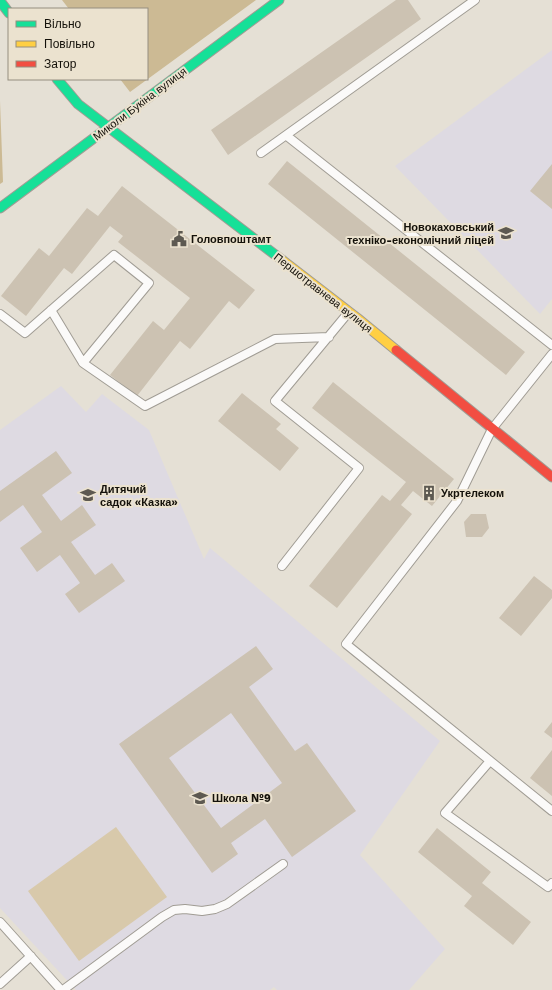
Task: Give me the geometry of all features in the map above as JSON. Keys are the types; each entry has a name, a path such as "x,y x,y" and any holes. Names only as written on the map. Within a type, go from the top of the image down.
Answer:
{"street":[{"name":"Миколи Букіна вулиця","path":"0,208 178,74 280,0"},
{"path":"0,1 8,13"},
{"name":"Першотравнева вулиця","path":"58,80 78,104 349,312 552,477"}],"lane":[{"path":"261,153 287,136 475,0"},
{"path":"287,136 552,345"},
{"path":"1,317 25,334 114,255 149,283 83,363"},
{"path":"51,310 83,363 145,406 275,339 329,337"},
{"path":"282,566 359,468 275,401 349,312"},
{"path":"552,354 492,429 457,501 346,644 552,811"},
{"path":"490,761 445,814 548,887 552,883"},
{"path":"0,922 62,990 162,917 174,910 215,909 227,904 283,864"},
{"path":"0,984 31,956"}],"shaded area":[{"path":"62,0 256,0 148,79 148,8 68,8"},
{"name":"Новокаховський техніко-економічний ліцей","path":"552,50 552,299 540,314 395,166"},
{"path":"121,80 146,80 130,92"},
{"path":"0,101 3,182 0,184"},
{"name":"Школа №9","path":"61,386 86,412 102,394 149,430 204,559 210,548 440,741 360,855 445,949 409,990 277,990 274,987 270,990 76,990 0,908 0,430"},
{"path":"116,827 167,897 79,961 28,891"}],"building":[{"path":"396,0 408,0 421,19 228,155 211,130"},
{"path":"287,161 525,352 506,375 268,184"},
{"path":"552,164 552,209 530,191"},
{"path":"122,186 255,290 239,309 229,301 190,349 180,341 137,396 110,375 153,321 164,330 190,298 118,242 123,236 110,226 72,274 64,268 26,316 1,296 39,248 49,256 87,208 98,216"},
{"name":"Укртелеком","path":"333,382 454,479 432,506 413,491 401,505 412,514 337,608 309,586 382,495 390,501 406,482 312,408"},
{"path":"242,393 281,424 276,429 299,448 280,471 218,421"},
{"path":"56,451 72,473 42,495 61,521 82,505 96,525 71,542 95,575 112,563 125,581 79,613 65,594 80,583 60,555 37,572 20,548 42,532 23,505 0,522 0,491"},
{"path":"471,514 486,514 489,528 482,537 466,537 464,522"},
{"path":"534,576 552,590 552,598 521,636 499,618"},
{"path":"256,646 273,669 249,687 295,751 307,743 356,811 292,857 265,819 231,843 238,854 212,873 119,744","holes":["231,713 282,783 221,828 169,758"]},
{"path":"552,722 552,738 544,732"},
{"path":"552,750 552,796 530,778"},
{"path":"437,828 491,872 482,883 531,922 513,945 464,906 472,896 418,852"}],"traffic: fast":[{"path":"0,208 279,0"},
{"path":"0,1 8,12"},
{"path":"58,80 78,104 282,260"}],"traffic: slow":[{"path":"282,260 396,350"}],"traffic: jam":[{"path":"396,350 552,477"}],"place":[{"name":"Новокаховський техніко-економічний ліцей","path":"506,233"},
{"name":"Головпоштамт","path":"179,239"},
{"name":"Укртелеком","path":"429,493"},
{"name":"Дитячий садок «Казка»","path":"88,495"},
{"name":"Школа №9","path":"200,798"}]}
